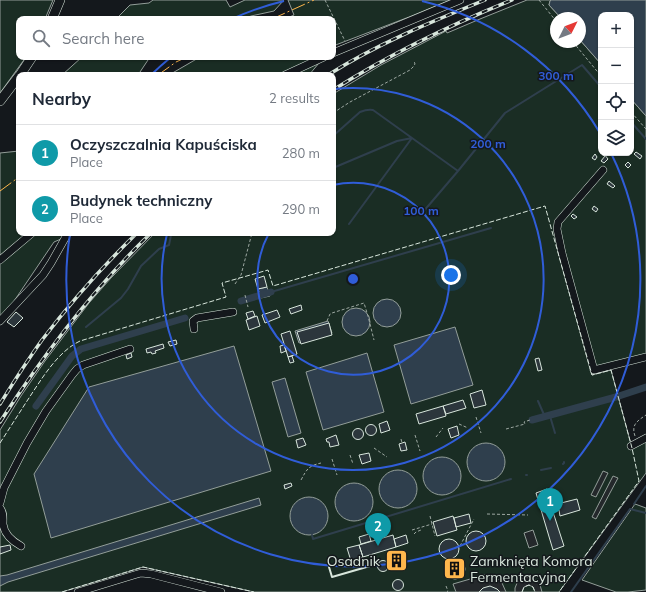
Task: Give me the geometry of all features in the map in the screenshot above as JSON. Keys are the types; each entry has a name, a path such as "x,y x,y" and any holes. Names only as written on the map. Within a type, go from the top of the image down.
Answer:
{"main road":[{"path":"53,16 60,0"},
{"path":"23,72 30,60"},
{"path":"0,101 16,81"}],"street":[{"path":"336,52 460,0"},
{"path":"292,72 318,60"},
{"path":"603,170 558,222 557,229 562,253 592,371 646,357"},
{"path":"0,260 28,236"},
{"path":"0,322 43,275 66,236"},
{"path":"194,329 193,321 197,318 233,312"},
{"path":"0,503 4,488 27,443 46,411 77,369 83,365 130,349"},
{"path":"635,444 646,438"},
{"path":"0,508 3,512 5,532 21,546"},
{"path":"78,592 141,573 151,574 221,592"}],"path":[{"path":"325,0 333,16"},
{"path":"539,0 550,14"},
{"path":"336,22 348,47"},
{"path":"578,48 598,72"},
{"path":"336,111 410,70 415,64 414,61"},
{"path":"634,115 646,129"},
{"path":"235,284 241,275 251,236"},
{"path":"245,295 248,307"},
{"path":"327,321 332,313 364,303 374,340"},
{"path":"635,444 634,426 646,415"},
{"path":"476,417 481,433"},
{"path":"506,429 525,424 524,422 530,420"},
{"path":"459,424 468,428"},
{"path":"436,437 443,428"},
{"path":"415,435 420,451"},
{"path":"401,439 402,443"},
{"path":"374,448 387,457"},
{"path":"350,454 353,464"},
{"path":"332,459 337,475"},
{"path":"301,480 311,465 321,463"},
{"path":"487,514 528,515"},
{"path":"430,516 436,536"},
{"path":"460,546 474,519"},
{"path":"412,530 432,524"},
{"path":"414,534 421,530"},
{"path":"446,586 447,592"}],"green space":[{"path":"0,0 53,0 46,16 16,16 16,60 24,60 0,93"},
{"path":"153,0 226,0 230,7 245,0 284,0 274,11 251,16 119,16 130,5 149,3"},
{"path":"288,0 450,0 336,45 336,16 292,16 294,15"},
{"path":"527,0 551,0 549,5 555,12 550,12 550,48 586,47 598,61 598,156 634,156 634,102 646,116 646,355 590,370 592,375 611,370 632,448 646,441 646,473 559,592 254,592 143,567 62,592 0,592 0,430 45,361 89,303 152,236 336,236 336,92 381,65 446,31 447,33"},
{"path":"79,60 148,60 140,72 65,72"},
{"path":"195,60 322,60 312,72 174,72"},
{"path":"16,151 16,236 68,236 54,242 10,307 0,317 0,153"},
{"path":"635,504 646,508 646,590 616,592 582,580"}],"shaded area":[{"path":"603,471 608,473 596,497 591,495"},
{"path":"613,476 618,478 596,519 592,517"},
{"path":"533,530 538,545 529,548 524,533"},
{"path":"484,575 492,576 498,579 502,583 506,592 456,592 453,584"},
{"path":"527,577 537,581 542,592 535,592 533,587 529,585 524,587 522,592 515,592 517,583 521,579"}],"water":[{"path":"646,0 646,116 634,102 634,12 598,12 598,61 586,47 586,12 555,12 549,5 550,1"},
{"path":"267,287 270,296 261,298 258,289"},
{"path":"387,299 397,303 401,313 397,323 387,327 377,323 373,313 377,303"},
{"path":"356,308 366,312 370,322 366,332 356,336 346,332 342,322 346,312"},
{"path":"328,321 332,333 299,343 295,331"},
{"path":"455,327 473,385 411,404 394,345"},
{"path":"234,346 271,471 51,538 34,474 89,387"},
{"path":"367,353 384,412 323,430 306,372"},
{"path":"285,378 301,433 288,437 272,382"},
{"path":"482,443 490,443 497,446 502,451 505,462 502,473 497,478 490,481 482,481 475,478 470,473 467,466 467,458 470,451 475,446"},
{"path":"438,457 446,457 453,460 458,465 461,476 458,487 453,492 446,495 438,495 431,492 426,487 423,480 423,472 426,465 431,460"},
{"path":"394,470 402,470 409,473 414,478 417,489 414,500 409,505 402,508 394,508 387,505 382,500 379,493 379,485 382,478 387,473"},
{"path":"350,483 358,483 365,486 370,491 373,502 370,513 365,518 358,521 350,521 343,518 338,513 335,506 335,498 338,491 343,486"},
{"path":"305,497 313,497 320,500 325,505 328,516 325,527 320,532 313,535 305,535 298,532 293,527 290,520 290,512 293,505 298,500"},
{"path":"259,498 261,505 8,582 0,586 0,576"}],"building":[{"path":"636,152 642,156 640,159 634,154"},
{"path":"595,154 597,157 595,160 592,158"},
{"path":"605,156 608,159 604,163 601,161"},
{"path":"628,162 631,165 628,168 625,165"},
{"path":"609,181 615,186 613,188 607,184"},
{"path":"594,206 598,209 596,212 592,209"},
{"path":"573,214 577,217 574,219 571,216"},
{"path":"264,276 267,287 258,289 255,279"},
{"path":"301,305 302,310 291,314 289,309"},
{"path":"277,310 280,317 265,323 262,315"},
{"path":"253,311 255,316 248,319 246,313"},
{"path":"16,312 23,318 14,327 7,322"},
{"path":"257,316 260,326 249,330 246,320"},
{"path":"329,323 332,335 301,344 297,332"},
{"path":"290,331 297,354 288,357 281,334"},
{"path":"176,340 177,344 170,346 168,342"},
{"path":"163,344 164,348 155,351 156,353 147,353 146,349"},
{"path":"284,345 286,351 281,353 280,346"},
{"path":"131,353 132,357 127,359 126,355"},
{"path":"292,356 294,362 290,363 288,357"},
{"path":"539,358 542,370 538,371 535,359"},
{"path":"482,390 486,405 474,408 470,394"},
{"path":"463,400 466,408 446,414 443,406"},
{"path":"443,406 446,416 419,424 416,414"},
{"path":"387,421 390,430 381,433 379,424"},
{"path":"369,425 373,425 375,426 375,434 369,435 366,432 366,428"},
{"path":"457,426 459,435 451,438 448,429"},
{"path":"356,429 360,429 362,430 362,438 356,439 353,436 353,432"},
{"path":"336,435 339,445 330,447 329,442 327,442 326,439"},
{"path":"303,438 306,445 298,448 296,440"},
{"path":"405,442 407,450 401,451 399,444"},
{"path":"369,453 371,461 362,464 359,455"},
{"path":"291,483 292,486 285,489 284,485"},
{"path":"547,489 552,508 558,507 557,504 577,499 580,510 560,516 559,510 553,512 564,546 553,550 536,493"},
{"path":"469,514 471,523 456,527 454,518"},
{"path":"453,516 457,530 437,536 433,522"},
{"name":"Zamknięta Komora Fermentacyjna","path":"476,531 483,534 486,541 483,548 476,551 469,548 466,541 469,534"},
{"path":"369,534 371,541 361,544 359,537"},
{"path":"393,535 396,547 363,557 359,545"},
{"path":"406,535 408,543 396,547 394,539"},
{"name":"Zamknięta Komora Fermentacyjna","path":"449,539 456,542 459,549 456,556 449,559 442,556 439,549 442,542"},
{"path":"10,545 11,550 0,554 0,547"},
{"path":"359,545 363,557 351,561 347,548"},
{"name":"Osadnik","path":"394,557 398,557 400,558 400,566 394,567 391,564 391,560"},
{"name":"Zamknięta Komora Fermentacyjna","path":"455,559 462,562 465,569 462,576 455,579 448,576 445,569 448,562"},
{"name":"Osadnik","path":"381,561 385,561 387,562 387,570 381,571 378,568 378,564"},
{"name":"Osadnik","path":"396,580 400,580 402,581 402,589 396,590 393,587 393,583"},
{"path":"490,586 500,592 479,592 483,588"}],"waterway":[{"path":"336,167 397,141 412,138 458,171 505,113 582,65 598,84"},
{"path":"336,133 360,112 365,110 373,110 412,138 349,224"},
{"path":"634,125 646,139"},
{"path":"423,212 458,171"},
{"path":"271,292 491,228"},
{"path":"86,327 121,298 141,266 159,249 169,245 171,236"},
{"path":"241,301 271,292"},
{"path":"36,406 72,356 81,349 185,318"},
{"path":"619,396 646,387"},
{"path":"532,420 616,397"},
{"path":"538,401 545,417"},
{"path":"550,416 555,433"},
{"path":"541,470 551,468"},
{"path":"312,535 313,539 511,479"},
{"path":"634,504 646,486"},
{"path":"571,592 630,509 646,513"}],"railway":[{"path":"333,72 385,43 485,0"},
{"path":"336,88 398,52 512,0"},
{"path":"0,404 42,340 64,312 112,258 134,236"},
{"path":"0,422 52,347 89,299 148,236"}],"fence":[{"path":"0,443 50,367 64,352 80,341 226,297 222,283 268,270 273,286 545,206 592,375 611,370 632,448 639,481 559,592"},
{"path":"62,592 143,567 254,592"},
{"path":"522,592 524,587 529,585 533,587 535,592"}],"wall":[{"path":"329,567 332,577 370,566"}],"power":[{"path":"279,16 314,0"},
{"path":"162,72 180,60"},
{"path":"0,191 16,179"}],"place":[{"name":"Oczyszczalnia Kapuściska","path":"550,521"},
{"name":"Budynek techniczny","path":"378,546"},
{"name":"Osadnik","path":"396,561"},
{"name":"Zamknięta Komora Fermentacyjna","path":"455,569"}]}
